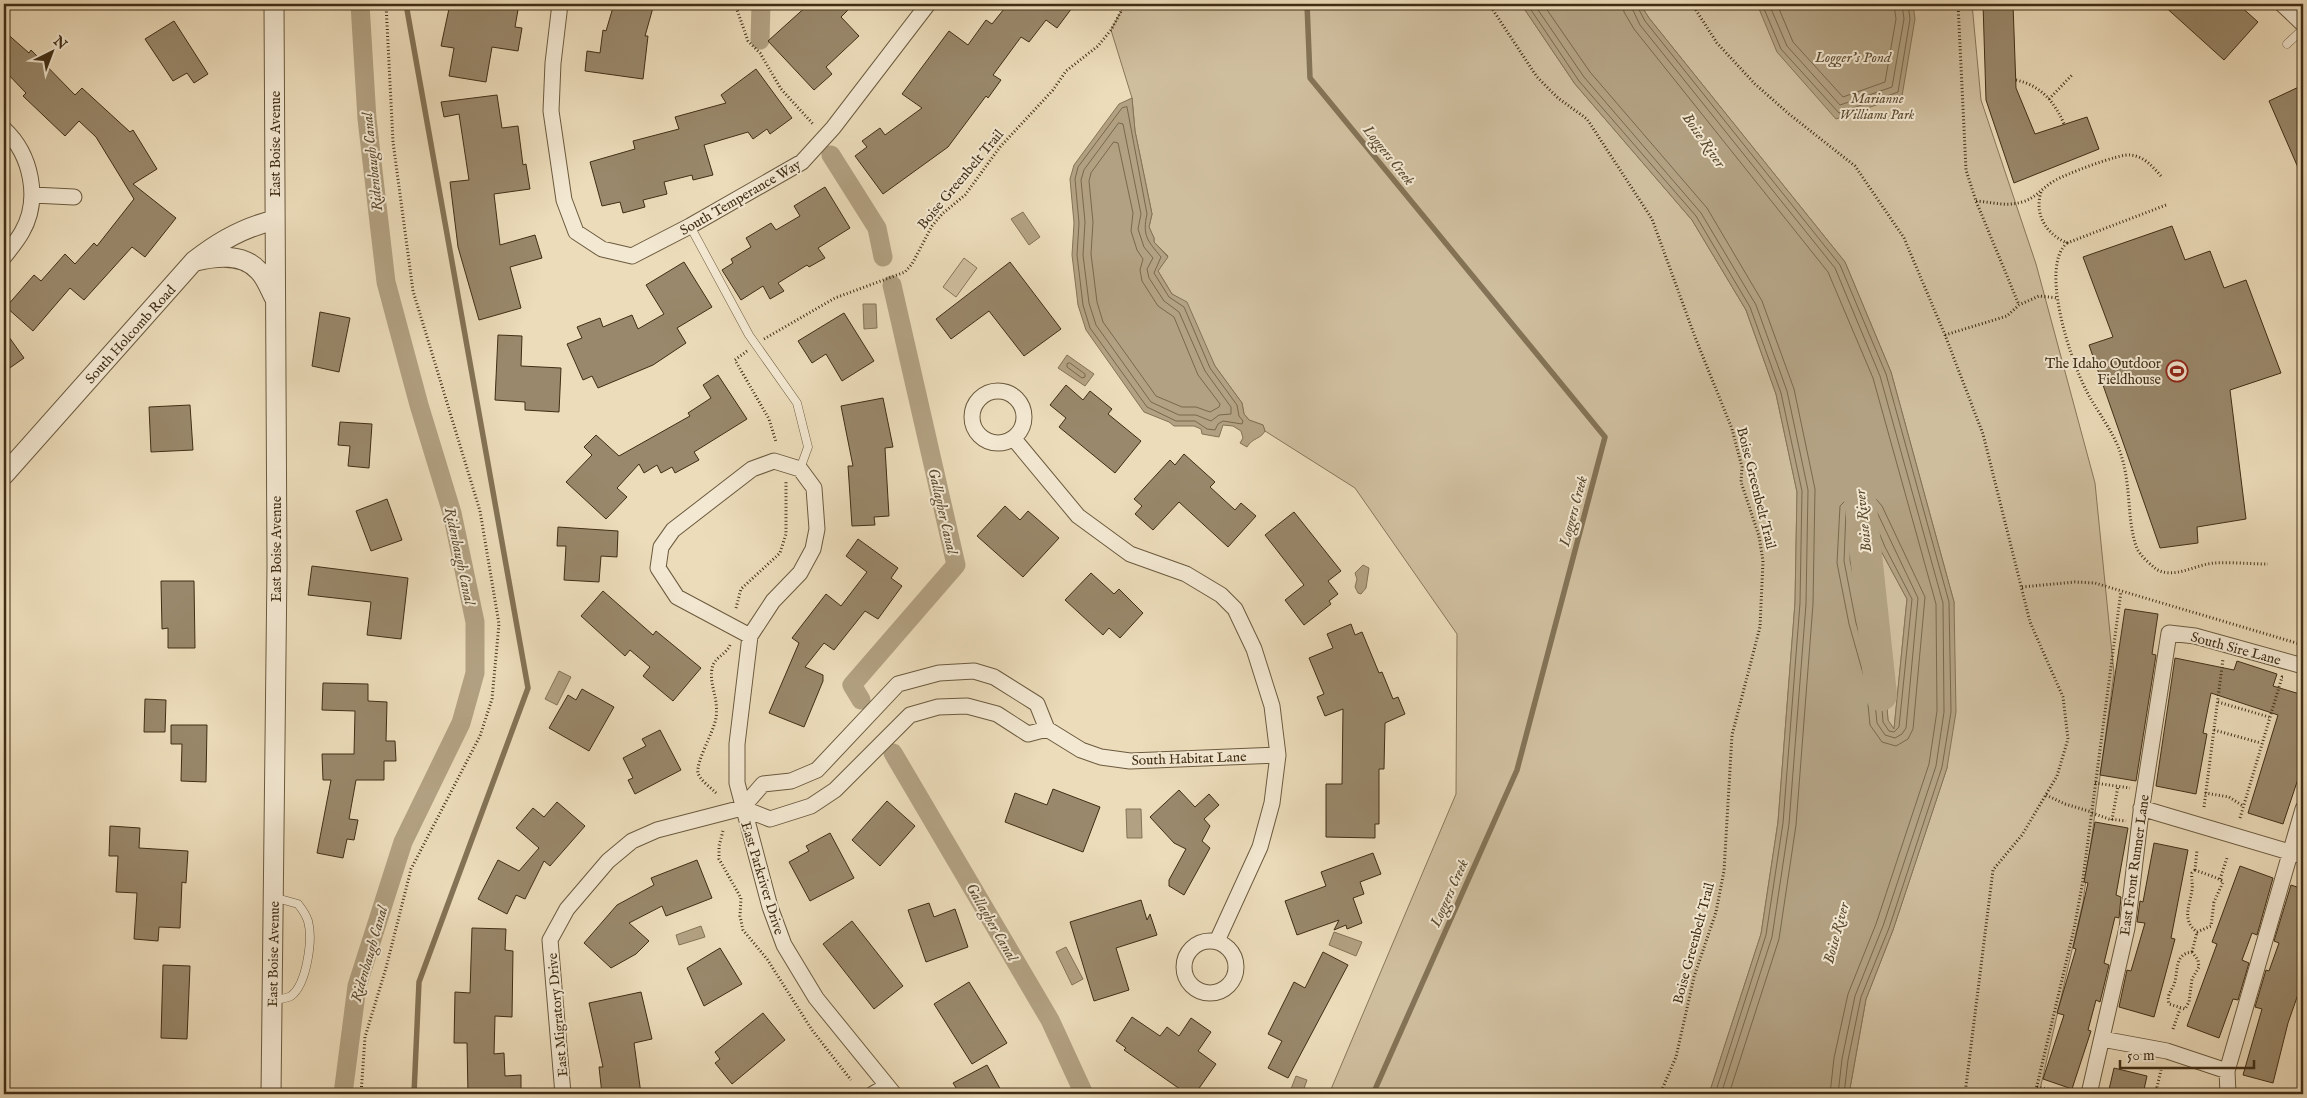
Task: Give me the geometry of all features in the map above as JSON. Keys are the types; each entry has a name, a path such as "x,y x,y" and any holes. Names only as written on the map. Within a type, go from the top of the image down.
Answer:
{"street":[{"name":"East Boise Avenue","path":"271,1094 277,576 274,4"},
{"name":"South Temperance Way","path":"560,4 552,62 551,111 564,200 576,232 602,249 632,256 690,226 802,162 833,128 928,4"},
{"path":"2282,4 2303,24"},
{"path":"4,129 27,161 33,195 23,231 4,257"},
{"path":"33,195 74,197"},
{"name":"South Holcomb Road","path":"4,475 194,261 216,243 254,225 275,220"},
{"path":"194,261 216,256 241,259 259,270 276,300"},
{"path":"1014,439 1078,516 1130,554 1204,582 1221,594 1235,609 1254,649 1272,706 1278,755 1272,803 1260,846 1217,941"},
{"path":"750,636 677,597 658,568 661,547 673,530 752,469 774,461 800,469"},
{"name":"East Parkriver Drive","path":"800,469 814,488 817,529 813,549 800,573 773,602 750,636 736,744 737,784 770,907 794,964 816,998 891,1090 873,1094"},
{"name":"South Sire Lane","path":"2169,633 2195,636 2303,666"},
{"name":"East Front Runner Lane","path":"2089,1094 2127,928 2141,808 2169,633"},
{"path":"974,671 994,677 1037,704 1046,728 1028,734 997,714 967,706 938,707 910,714 835,790 811,806 770,819 742,808 763,784 791,781 817,770 898,684 939,672 974,671"},
{"name":"South Habitat Lane","path":"1046,728 1081,750 1101,757 1130,761 1278,755"},
{"name":"East Migratory Drive","path":"563,1094 550,940 567,909 608,861 632,841 657,830 742,808"},
{"path":"2141,808 2297,854"},
{"path":"2228,1094 2227,1071 2297,854 2303,809"},
{"path":"2102,1039 2167,1051 2227,1071"}],"lane":[{"path":"2287,44 2303,29"},
{"path":"690,226 755,345 797,403 808,447 800,469"},
{"path":"272,1000 288,998 299,987 308,960 309,928 308,920 298,904 273,897"}],"path":[{"path":"361,1094 365,1037 386,968 411,869 480,736 492,699 499,624 480,511 413,291 393,142 386,4"},
{"path":"735,4 748,40 760,53 781,89 815,126"},
{"name":"Boise Greenbelt Trail","path":"776,442 769,418 735,360 755,345 835,298 905,272 912,264 932,226 942,214 965,195 1000,147 1053,90 1066,71 1098,46 1112,30 1125,4"},
{"name":"Boise Greenbelt Trail","path":"1489,4 1537,77 1558,98 1587,119 1652,219 1695,338 1732,430 1742,467 1741,482 1759,536 1763,561 1760,627 1732,735 1724,871 1716,912 1694,977 1676,1057 1660,1094"},
{"path":"1692,4 1717,43 1755,84 1789,114 1855,166 1904,238 1945,335 1983,434 2030,622 2063,697 2068,739 2057,776 2022,835 1993,870 1965,1094"},
{"path":"1958,4 1966,170 1976,201 2019,305"},
{"path":"2049,99 2073,74"},
{"path":"2016,80 2034,86 2049,99 2064,124"},
{"path":"1976,201 2003,206 2032,198 2055,180 2122,155 2140,158 2150,164 2162,176"},
{"path":"2042,192 2038,210 2041,219 2056,236 2067,243"},
{"path":"2166,206 2067,243 2058,254 2056,264 2058,298 2068,348 2076,369 2119,449 2127,473 2137,547 2146,560 2158,570 2178,573 2213,563 2268,564"},
{"path":"1945,335 2007,316 2019,305 2040,296 2058,298"},
{"path":"736,608 741,590 780,553 786,534 784,474"},
{"path":"2022,588 2087,582 2303,645"},
{"path":"2035,1094 2074,929 2092,812 2121,591"},
{"path":"716,793 699,776 698,767 710,740 716,719 718,701 713,685 712,668 716,659 730,646"},
{"path":"2204,807 2223,659 2215,656"},
{"path":"2240,818 2282,677 2289,679"},
{"path":"2218,702 2269,717"},
{"path":"2214,730 2262,743"},
{"path":"2095,783 2135,789"},
{"path":"2112,820 2118,786"},
{"path":"2205,793 2230,797 2243,806"},
{"path":"2046,795 2065,804 2112,820 2131,822"},
{"path":"2192,952 2197,932 2187,916 2197,850"},
{"path":"2197,932 2206,929 2213,921 2214,902 2223,882 2220,879 2227,858"},
{"path":"2195,870 2207,876 2220,879"},
{"path":"2192,952 2198,960 2199,967 2192,979 2190,1002 2185,1010 2169,1004 2168,994 2175,982 2178,962 2185,954 2192,952"},
{"path":"2173,1029 2180,1009"},
{"path":"2160,1094 2157,1087 2161,1070"},
{"path":"2037,1088 2072,1094"}],"green space":[{"path":"1125,4 1521,4 1575,84 1692,220 1746,310 1776,394 1797,492 1795,603 1778,822 1761,934 1709,1094 1329,1094 1456,794 1457,634 1355,488 1265,431 1263,425 1249,420 1244,414 1242,403 1215,366 1182,300 1172,294 1158,271 1168,256 1154,242 1149,227 1152,214 1135,131 1132,98 1111,30"},
{"name":"Marianne Williams Park","path":"1640,4 1972,4 1981,100 2036,264 2095,483 2114,673 2083,902 2039,1094 1849,1094 1866,999 1893,930 1947,768 1954,602 1891,372 1845,262 1649,18"},
{"path":"964,258 977,268 956,297 943,287"},
{"path":"1858,512 1866,515 1880,549 1907,599 1894,729 1888,721 1885,680 1867,620 1855,559"}],"water":[{"path":"1521,4 1640,4 1649,18 1845,262 1891,372 1954,602 1956,712 1947,768 1893,930 1866,999 1849,1094 1709,1094 1761,934 1778,822 1795,603 1797,492 1776,394 1746,310 1692,220 1575,84","holes":["1858,512 1866,515 1880,549 1907,599 1894,729 1888,720 1885,680 1867,620 1855,559"]},
{"name":"Logger's Pond","path":"1757,4 1913,4 1915,19 1902,96 1836,119 1777,52"},
{"path":"1132,98 1135,131 1152,214 1149,227 1154,242 1168,257 1158,271 1172,294 1187,302 1215,366 1242,403 1244,414 1249,420 1263,425 1265,431 1263,434 1247,447 1240,443 1243,438 1241,431 1233,426 1223,425 1219,437 1202,434 1201,429 1194,426 1174,426 1169,422 1144,412 1086,330 1078,305 1072,255 1074,223 1070,179 1074,165 1119,104"},
{"path":"1023,212 1040,237 1029,245 1011,219"},
{"path":"863,304 876,304 877,328 864,329"},
{"path":"1067,355 1094,374 1085,386 1058,368"},
{"path":"1363,565 1369,568 1366,588 1361,594 1358,593 1355,587 1357,579 1355,573"},
{"path":"559,671 571,677 557,705 545,699"},
{"path":"1126,809 1141,809 1142,838 1127,838"},
{"path":"701,926 705,937 679,945 676,935"},
{"path":"1334,932 1362,942 1356,956 1329,945"},
{"path":"1066,947 1083,979 1072,985 1056,952"},
{"path":"1296,1076 1307,1080 1302,1094 1289,1094"}],"building":[{"path":"450,4 519,4 515,27 522,28 518,51 492,47 486,82 449,76 454,48 441,46"},
{"path":"614,4 654,4 645,36 648,36 643,79 585,71 587,51 600,53 603,30 606,31"},
{"path":"809,4 854,4 841,17 859,36 826,67 832,74 814,90 768,41"},
{"path":"1008,4 1075,4 1057,28 1046,20 1029,42 1021,37 993,75 1001,80 988,98 986,96 948,147 883,194 855,156 867,147 862,141 880,128 885,135 922,108 902,94 949,31 968,45 986,20 992,24"},
{"path":"1983,4 2013,4 2016,88 2035,134 2087,117 2099,149 2014,183 1986,100"},
{"path":"2162,4 2238,4 2258,22 2224,60"},
{"path":"174,21 208,74 194,83 187,73 173,81 145,39"},
{"path":"4,31 29,53 31,50 75,95 82,88 130,132 133,130 157,169 133,184 176,218 145,257 132,247 84,300 70,288 33,331 6,307 34,275 41,281 65,254 75,264 94,243 97,246 134,199 96,137 79,121 65,136 23,96 26,93 4,70"},
{"path":"756,69 792,118 770,134 767,129 753,139 748,132 704,145 713,175 693,180 692,175 664,182 667,194 643,200 645,207 623,213 620,202 602,206 590,162 635,149 633,141 679,129 675,117 726,103 721,95"},
{"path":"2303,85 2303,179 2269,101"},
{"path":"497,95 502,128 518,126 523,165 526,164 530,189 494,194 500,245 535,235 542,258 510,267 521,308 479,320 458,247 450,182 469,180 459,114 444,117 441,102"},
{"path":"825,187 850,228 818,248 825,258 809,267 807,265 778,283 784,291 770,299 763,286 741,300 722,270 733,263 731,259 751,247 746,238 771,223 776,230 800,216 794,206"},
{"path":"2172,226 2185,260 2210,251 2224,288 2246,280 2281,373 2230,390 2246,519 2197,527 2198,543 2160,548 2089,345 2113,337 2083,257"},
{"path":"684,262 712,307 677,328 686,343 653,365 598,388 592,376 583,380 567,344 582,338 577,327 600,318 603,327 632,315 638,329 664,314 646,285"},
{"path":"1010,262 1061,329 1024,356 989,311 951,339 936,319"},
{"path":"320,312 350,318 339,372 312,366"},
{"path":"844,313 874,361 842,381 826,354 812,363 798,341"},
{"path":"4,330 24,358 4,372"},
{"path":"498,335 522,336 521,366 561,368 559,412 525,410 525,402 495,400"},
{"path":"718,375 747,419 694,452 699,460 675,473 672,467 661,473 657,465 644,473 639,464 617,488 627,497 606,519 566,482 592,455 584,447 596,435 619,456 690,416 688,413 711,398 703,385"},
{"path":"1066,385 1083,400 1090,391 1112,409 1108,414 1141,441 1115,473 1059,427 1066,418 1050,405"},
{"path":"883,398 893,447 885,448 889,516 874,517 875,525 852,526 848,466 853,466 841,406"},
{"path":"190,405 193,450 151,452 149,407"},
{"path":"340,422 372,424 369,468 348,466 350,446 338,445"},
{"path":"1184,454 1215,482 1210,487 1235,510 1241,503 1256,516 1228,547 1179,502 1153,530 1135,514 1142,506 1134,499 1170,460 1175,465"},
{"path":"387,499 402,540 371,551 356,511"},
{"path":"1005,506 1020,520 1028,511 1059,538 1023,577 977,536"},
{"path":"1294,512 1341,571 1328,581 1338,594 1329,601 1331,604 1304,625 1285,600 1304,585 1265,535"},
{"path":"558,527 618,531 617,557 601,556 599,582 564,580 566,546 557,546"},
{"path":"858,539 898,568 891,578 902,586 878,619 865,611 834,650 824,643 805,667 823,675 823,681 804,727 769,713 799,643 792,638 826,594 841,606 867,572 846,556"},
{"path":"312,566 408,578 401,639 367,635 371,602 308,595"},
{"path":"1091,573 1114,594 1119,589 1143,613 1120,638 1109,628 1103,635 1065,600"},
{"path":"161,581 194,581 195,648 168,648 168,628 162,629"},
{"path":"603,591 653,635 656,631 701,668 673,701 643,676 650,667 630,650 625,656 581,616"},
{"path":"2125,609 2158,614 2152,654 2156,655 2136,781 2100,775"},
{"path":"1351,624 1355,635 1362,632 1379,673 1382,672 1393,699 1398,697 1405,714 1385,723 1384,769 1379,769 1379,824 1375,824 1375,838 1326,837 1326,784 1342,784 1343,709 1325,716 1317,697 1324,694 1309,658 1333,648 1327,634"},
{"path":"2175,658 2234,670 2237,661 2277,674 2273,686 2303,695 2303,764 2283,824 2248,813 2278,715 2211,693 2203,733 2207,734 2196,794 2156,786"},
{"path":"323,683 368,684 368,701 387,702 386,741 395,741 396,761 384,761 384,780 356,780 349,819 358,820 354,840 347,839 343,858 317,853 331,780 323,780 322,754 354,754 355,711 322,710"},
{"path":"582,689 614,707 589,751 549,728 568,695 576,700"},
{"path":"145,699 166,700 165,732 144,732"},
{"path":"171,725 207,725 206,782 181,781 182,744 171,744"},
{"path":"660,730 681,770 635,794 628,780 633,778 623,758 646,746 642,739"},
{"path":"1053,789 1100,807 1083,852 1005,822 1015,793 1047,805"},
{"path":"1179,790 1195,807 1209,794 1219,805 1204,819 1210,826 1202,841 1210,848 1184,895 1169,886 1169,880 1186,849 1174,843 1150,817"},
{"path":"887,801 915,826 880,866 852,840"},
{"path":"557,802 585,826 550,866 544,861 525,899 516,895 507,914 478,899 498,860 519,871 539,848 516,828 533,808 544,817"},
{"path":"2095,822 2128,828 2116,895 2121,897 2119,918 2115,917 2104,963 2109,965 2100,1002 2096,1000 2088,1030 2091,1031 2072,1089 2043,1079 2064,1015 2057,1013 2076,949 2073,948 2088,883 2084,882"},
{"path":"110,826 140,828 139,848 188,851 186,883 182,882 180,928 159,927 158,941 134,939 137,893 116,892 118,856 109,856"},
{"path":"830,833 854,878 810,901 789,862 809,851 806,846"},
{"path":"2154,843 2188,850 2171,938 2175,939 2154,1017 2119,1007 2127,970 2131,971 2145,923 2137,922 2140,901 2143,902"},
{"path":"1373,853 1381,874 1360,882 1364,894 1353,898 1362,923 1347,929 1346,925 1334,930 1339,920 1297,935 1285,901 1326,886 1321,872"},
{"path":"697,860 712,898 666,916 662,906 629,923 649,941 636,954 611,968 584,943 617,905 654,885 651,878"},
{"path":"2240,866 2273,878 2257,935 2252,933 2242,960 2249,963 2238,1000 2233,999 2219,1038 2187,1026 2217,944 2212,942"},
{"path":"2291,885 2303,889 2303,980 2288,1023 2273,1083 2243,1075 2262,1009 2255,1007 2266,970 2269,971 2279,943 2274,941"},
{"path":"1141,900 1147,920 1150,914 1157,935 1116,948 1129,990 1094,1001 1070,922"},
{"path":"929,903 934,917 955,909 968,947 926,962 908,910"},
{"path":"852,921 903,986 874,1009 823,944"},
{"path":"472,928 506,929 505,950 513,951 512,1017 495,1016 494,1054 504,1053 505,1076 521,1075 521,1094 468,1094 467,1043 454,1043 455,992 470,993"},
{"path":"720,948 742,984 704,1006 687,968"},
{"path":"1323,952 1348,965 1288,1078 1268,1068 1282,1041 1268,1034 1294,982 1305,988"},
{"path":"163,965 190,966 187,1039 161,1038"},
{"path":"969,982 1007,1043 972,1064 934,1004"},
{"path":"641,992 652,1039 634,1043 641,1094 602,1094 599,1067 603,1067 589,1003"},
{"path":"763,1013 785,1040 732,1084 715,1063 720,1059 715,1052"},
{"path":"1132,1017 1160,1036 1167,1027 1179,1036 1191,1018 1211,1032 1198,1051 1216,1064 1195,1094 1187,1094 1124,1050 1126,1048 1116,1041"},
{"path":"987,1065 1003,1094 960,1094 953,1083"},
{"path":"2114,1068 2147,1076 2143,1094 2108,1094"}],"waterway":[{"name":"Ridenbaugh Canal","path":"343,1094 357,986 403,842 461,723 475,673 475,622 452,513 419,405 386,282 367,119 360,4"},
{"path":"406,4 528,688 419,982 414,1094"},
{"name":"Gallagher Canal","path":"760,40 761,4"},
{"name":"Loggers Creek","path":"1307,4 1310,78 1605,437 1517,770 1373,1094"},
{"name":"Gallagher Canal","path":"831,155 877,228 883,257"},
{"name":"Gallagher Canal","path":"861,700 852,685 956,565 892,285"},
{"name":"Boise River","path":"1857,470 1881,695"},
{"name":"Gallagher Canal","path":"893,753 1050,1020 1084,1094"}],"place":[{"name":"The Idaho Outdoor Fieldhouse","path":"2177,371"}]}
